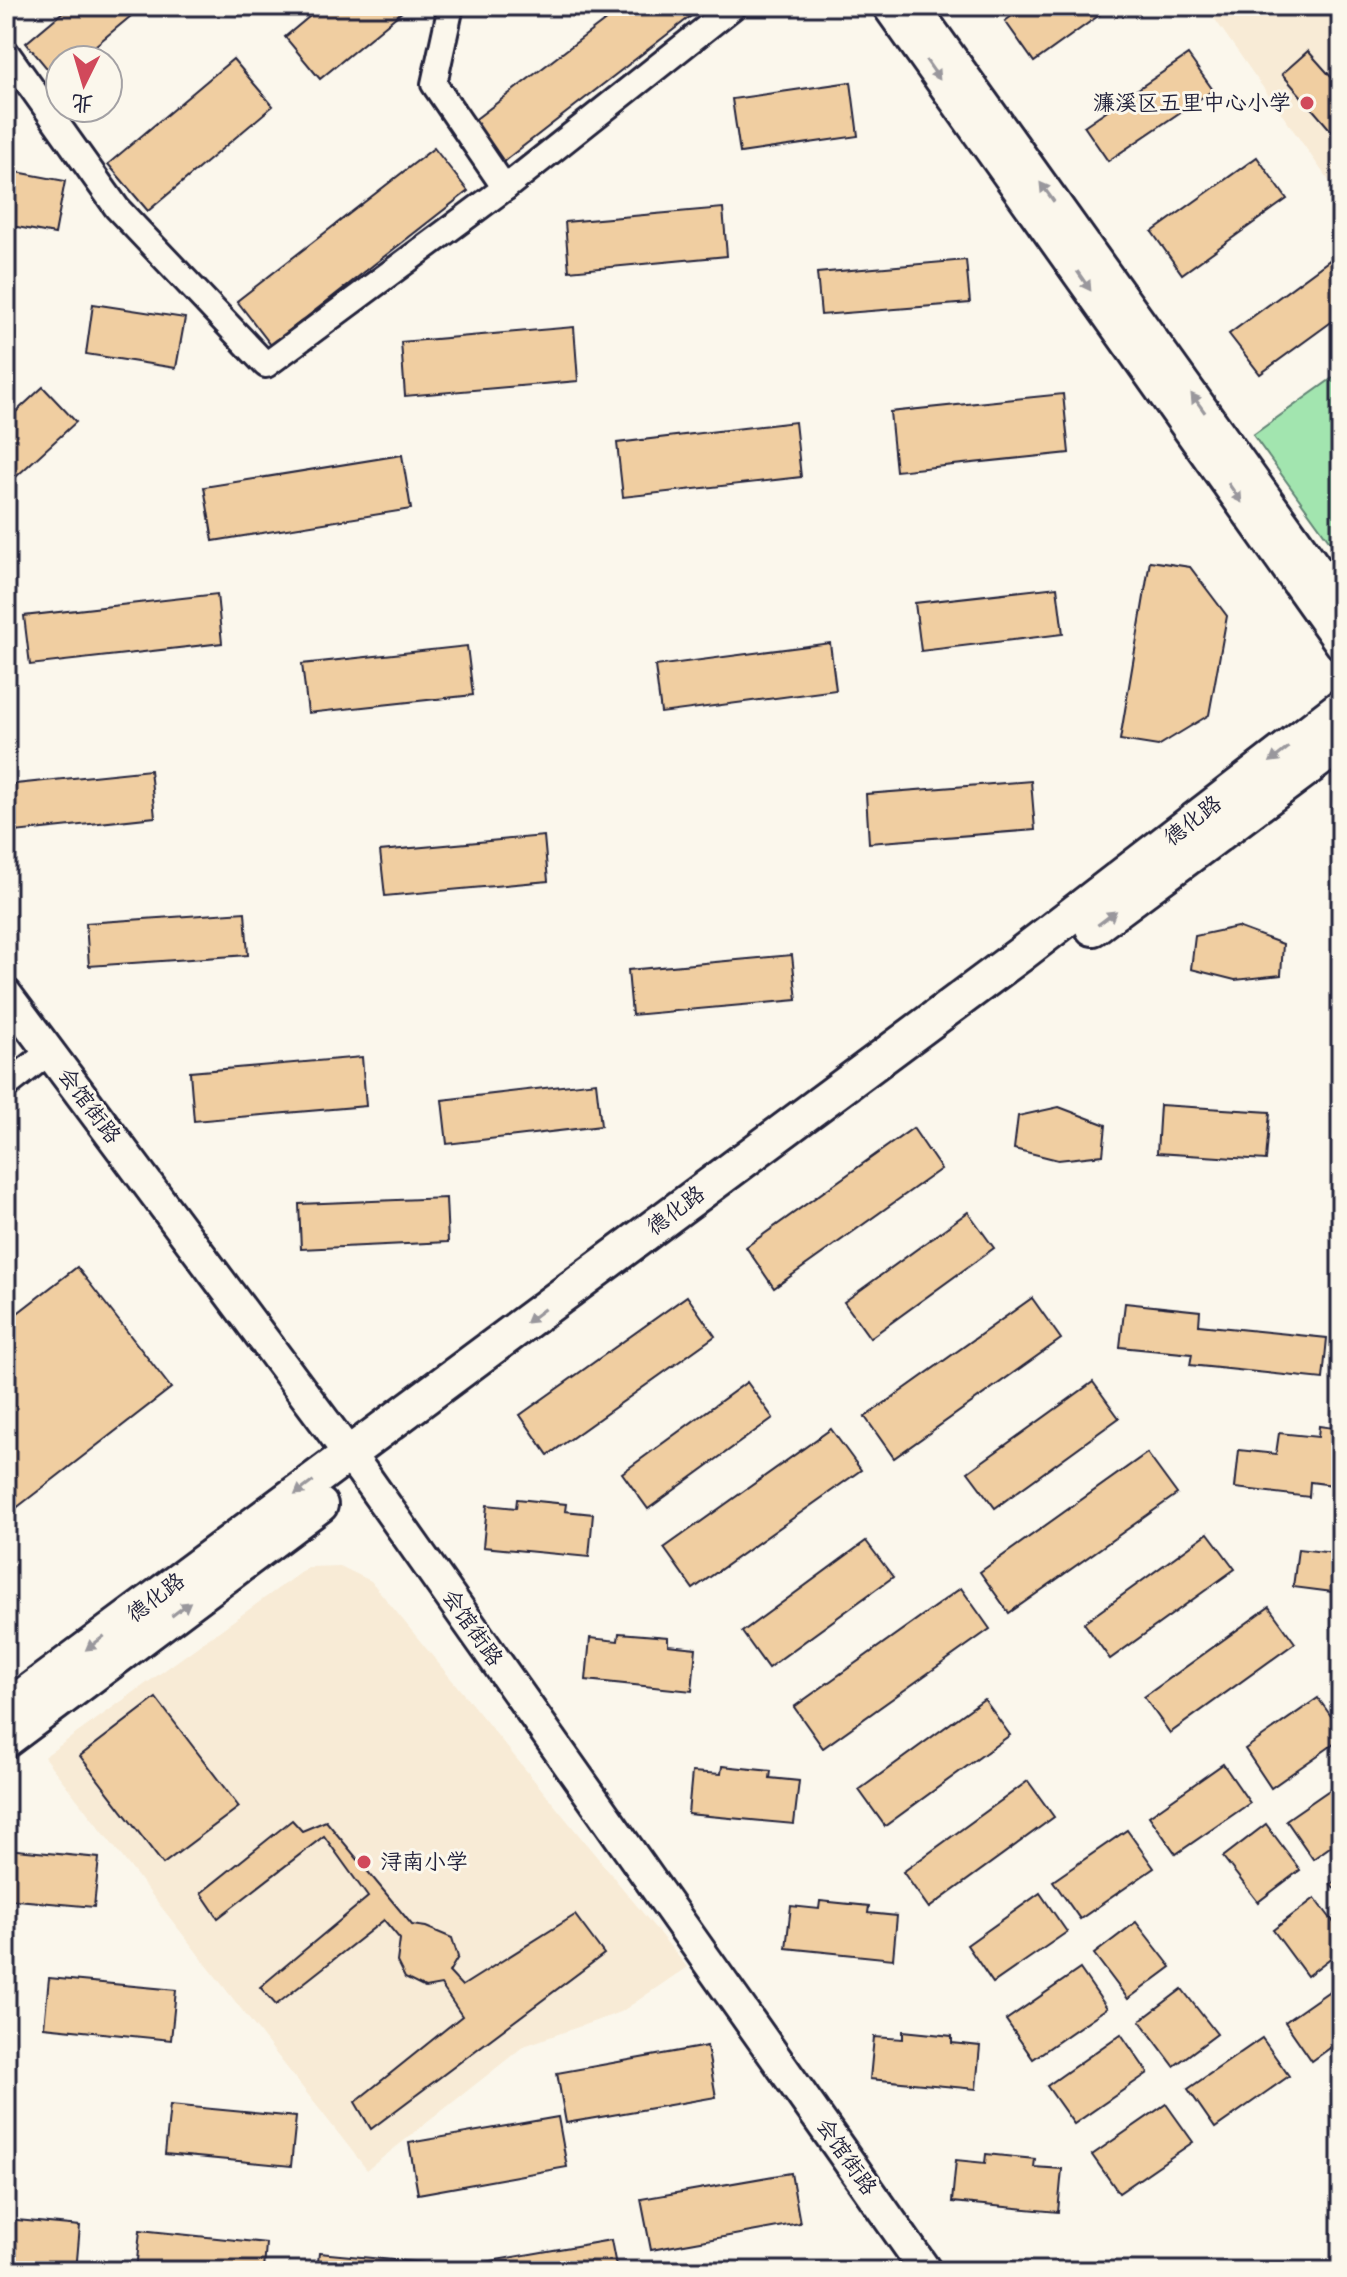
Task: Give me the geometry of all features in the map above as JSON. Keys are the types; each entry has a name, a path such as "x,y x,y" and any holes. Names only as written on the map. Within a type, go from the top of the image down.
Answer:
{"main road":[{"name":"德化路","path":"6,1740 356,1464 1341,707"},
{"name":"德化路","path":"6,1709 356,1464 1341,743"}],"street":[{"path":"451,6 434,84 505,188"},
{"path":"6,52 117,208 266,365 505,188 734,6"},
{"path":"888,6 1341,644"},
{"path":"914,6 1341,603"},
{"name":"会馆街路","path":"6,994 356,1464 926,2271"},
{"path":"6,1086 49,1052"}],"shaded area":[{"name":"濂溪区五里中心小学","path":"1341,6 1341,198 1207,8"},
{"name":"浔南小学","path":"340,1566 371,1581 687,1967 621,2012 524,2046 367,2170 44,1757 308,1567"}],"green space":[{"path":"1341,372 1341,557 1253,435"}],"building":[{"path":"70,6 143,6 97,44 44,44 44,65 26,43"},
{"path":"322,6 409,6 320,79 285,37"},
{"path":"624,6 704,6 499,165 468,125"},
{"path":"1026,6 1112,6 1034,62 1005,21"},
{"path":"1270,6 1287,6 1277,15"},
{"path":"1308,51 1341,88 1341,142 1282,74"},
{"path":"1188,55 1213,90 1108,161 1084,126"},
{"path":"233,59 273,106 148,211 108,164"},
{"path":"851,82 858,136 740,153 732,99"},
{"path":"434,148 468,191 271,345 237,301"},
{"path":"1257,157 1287,199 1182,274 1152,232"},
{"path":"6,170 65,181 55,234 6,225"},
{"path":"723,208 727,256 569,271 565,222"},
{"path":"1331,259 1341,273 1341,315 1260,374 1229,334"},
{"path":"966,260 970,303 821,315 817,273"},
{"path":"93,304 185,318 176,368 86,354"},
{"path":"574,327 578,381 405,396 401,342"},
{"path":"43,387 76,422 6,486 6,421"},
{"path":"1063,394 1069,453 896,471 890,412"},
{"path":"795,422 801,477 623,497 617,443"},
{"path":"402,455 411,509 213,541 204,487"},
{"path":"1150,561 1190,567 1227,616 1209,715 1158,746 1120,740"},
{"path":"1057,587 1063,634 921,651 915,603"},
{"path":"217,594 222,643 30,665 24,616"},
{"path":"830,643 836,690 661,713 655,666"},
{"path":"467,646 473,695 308,713 302,664"},
{"path":"150,770 155,817 6,833 6,785"},
{"path":"1031,781 1035,830 869,843 866,794"},
{"path":"544,836 548,881 385,896 380,851"},
{"path":"245,912 248,955 89,966 86,923"},
{"path":"1237,927 1283,944 1281,975 1235,980 1191,969 1195,936"},
{"path":"792,955 797,1000 632,1015 628,970"},
{"path":"362,1057 366,1106 194,1121 190,1072"},
{"path":"596,1082 601,1126 447,1144 442,1100"},
{"path":"1160,1105 1270,1112 1266,1160 1157,1153"},
{"path":"1059,1107 1106,1125 1103,1155 1058,1160 1014,1149 1018,1116"},
{"path":"913,1128 941,1169 774,1288 746,1247"},
{"path":"446,1198 448,1242 301,1249 299,1204"},
{"path":"968,1212 994,1248 870,1338 844,1302"},
{"path":"77,1267 171,1388 6,1516 6,1322"},
{"path":"687,1296 715,1336 548,1455 520,1415"},
{"path":"1032,1298 1061,1339 894,1458 865,1417"},
{"path":"1125,1303 1200,1311 1199,1325 1327,1338 1323,1379 1190,1365 1192,1354 1120,1347"},
{"path":"747,1382 773,1418 648,1509 622,1473"},
{"path":"1093,1382 1119,1418 995,1508 968,1472"},
{"path":"1319,1426 1341,1429 1341,1486 1310,1482 1309,1497 1235,1488 1239,1450 1276,1454 1279,1433 1318,1437"},
{"path":"831,1429 861,1470 693,1589 664,1548"},
{"path":"1147,1453 1177,1494 1009,1613 980,1572"},
{"path":"517,1499 566,1504 565,1511 593,1514 589,1557 483,1547 487,1505 516,1508"},
{"path":"1337,1532 1341,1533 1341,1593 1293,1587 1298,1549 1334,1553"},
{"path":"1208,1533 1235,1569 1110,1659 1084,1623"},
{"path":"866,1541 893,1577 768,1668 742,1632"},
{"path":"961,1588 990,1629 823,1748 794,1707"},
{"path":"1269,1607 1295,1643 1170,1733 1144,1697"},
{"path":"619,1633 668,1637 668,1645 696,1648 692,1691 586,1680 590,1638 618,1641"},
{"path":"156,1698 239,1807 163,1864 80,1756"},
{"path":"1318,1698 1341,1730 1341,1739 1271,1788 1245,1749"},
{"path":"984,1699 1010,1735 885,1826 859,1790"},
{"path":"1223,1764 1250,1803 1176,1854 1149,1816"},
{"path":"722,1766 771,1771 770,1778 799,1781 794,1824 688,1814 692,1772 721,1774"},
{"path":"1028,1781 1054,1817 929,1908 903,1872"},
{"path":"1341,1782 1341,1839 1313,1859 1286,1820"},
{"path":"292,1820 302,1831 326,1821 412,1925 426,1927 452,1938 458,1957 449,1972 462,1986 575,1915 604,1954 371,2129 355,2102 462,2016 441,1985 425,1988 405,1978 397,1962 400,1939 384,1920 276,2005 260,1987 368,1897 324,1836 218,1918 201,1893"},
{"path":"1266,1824 1300,1870 1258,1902 1223,1857"},
{"path":"1127,1830 1154,1868 1080,1919 1053,1881"},
{"path":"6,1849 99,1858 94,1907 6,1899"},
{"path":"1341,1877 1341,1897 1331,1884"},
{"path":"1040,1893 1067,1932 993,1983 967,1945"},
{"path":"1315,1898 1341,1932 1341,1950 1307,1976 1273,1930"},
{"path":"820,1901 869,1906 868,1913 897,1916 893,1959 786,1948 791,1906 819,1909"},
{"path":"1136,1922 1171,1967 1128,1999 1094,1954"},
{"path":"1080,1969 1107,2008 1033,2059 1006,2020"},
{"path":"49,1978 176,1990 171,2040 44,2027"},
{"path":"1341,1983 1341,2040 1312,2061 1285,2022"},
{"path":"1182,1989 1217,2034 1174,2066 1140,2021"},
{"path":"903,2031 952,2036 952,2043 980,2046 976,2089 870,2079 874,2037 903,2039"},
{"path":"1121,2034 1148,2073 1074,2124 1047,2086"},
{"path":"1262,2038 1289,2076 1215,2128 1188,2089"},
{"path":"707,2046 716,2097 566,2123 557,2073"},
{"path":"6,2096 15,2097 11,2146 6,2146"},
{"path":"1166,2104 1193,2142 1119,2193 1092,2155"},
{"path":"170,2105 296,2117 291,2166 165,2154"},
{"path":"558,2117 567,2167 418,2194 409,2143"},
{"path":"986,2154 1035,2159 1034,2167 1062,2169 1058,2212 952,2202 956,2160 985,2163"},
{"path":"791,2173 800,2223 651,2250 641,2199"},
{"path":"6,2219 80,2226 76,2271 6,2269"},
{"path":"140,2230 266,2243 264,2271 136,2271"},
{"path":"611,2240 617,2271 463,2271 462,2266"},
{"path":"319,2253 445,2265 445,2271 317,2271"}],"place":[{"name":"濂溪区五里中心小学","path":"1307,103"},
{"name":"浔南小学","path":"364,1862"}]}
